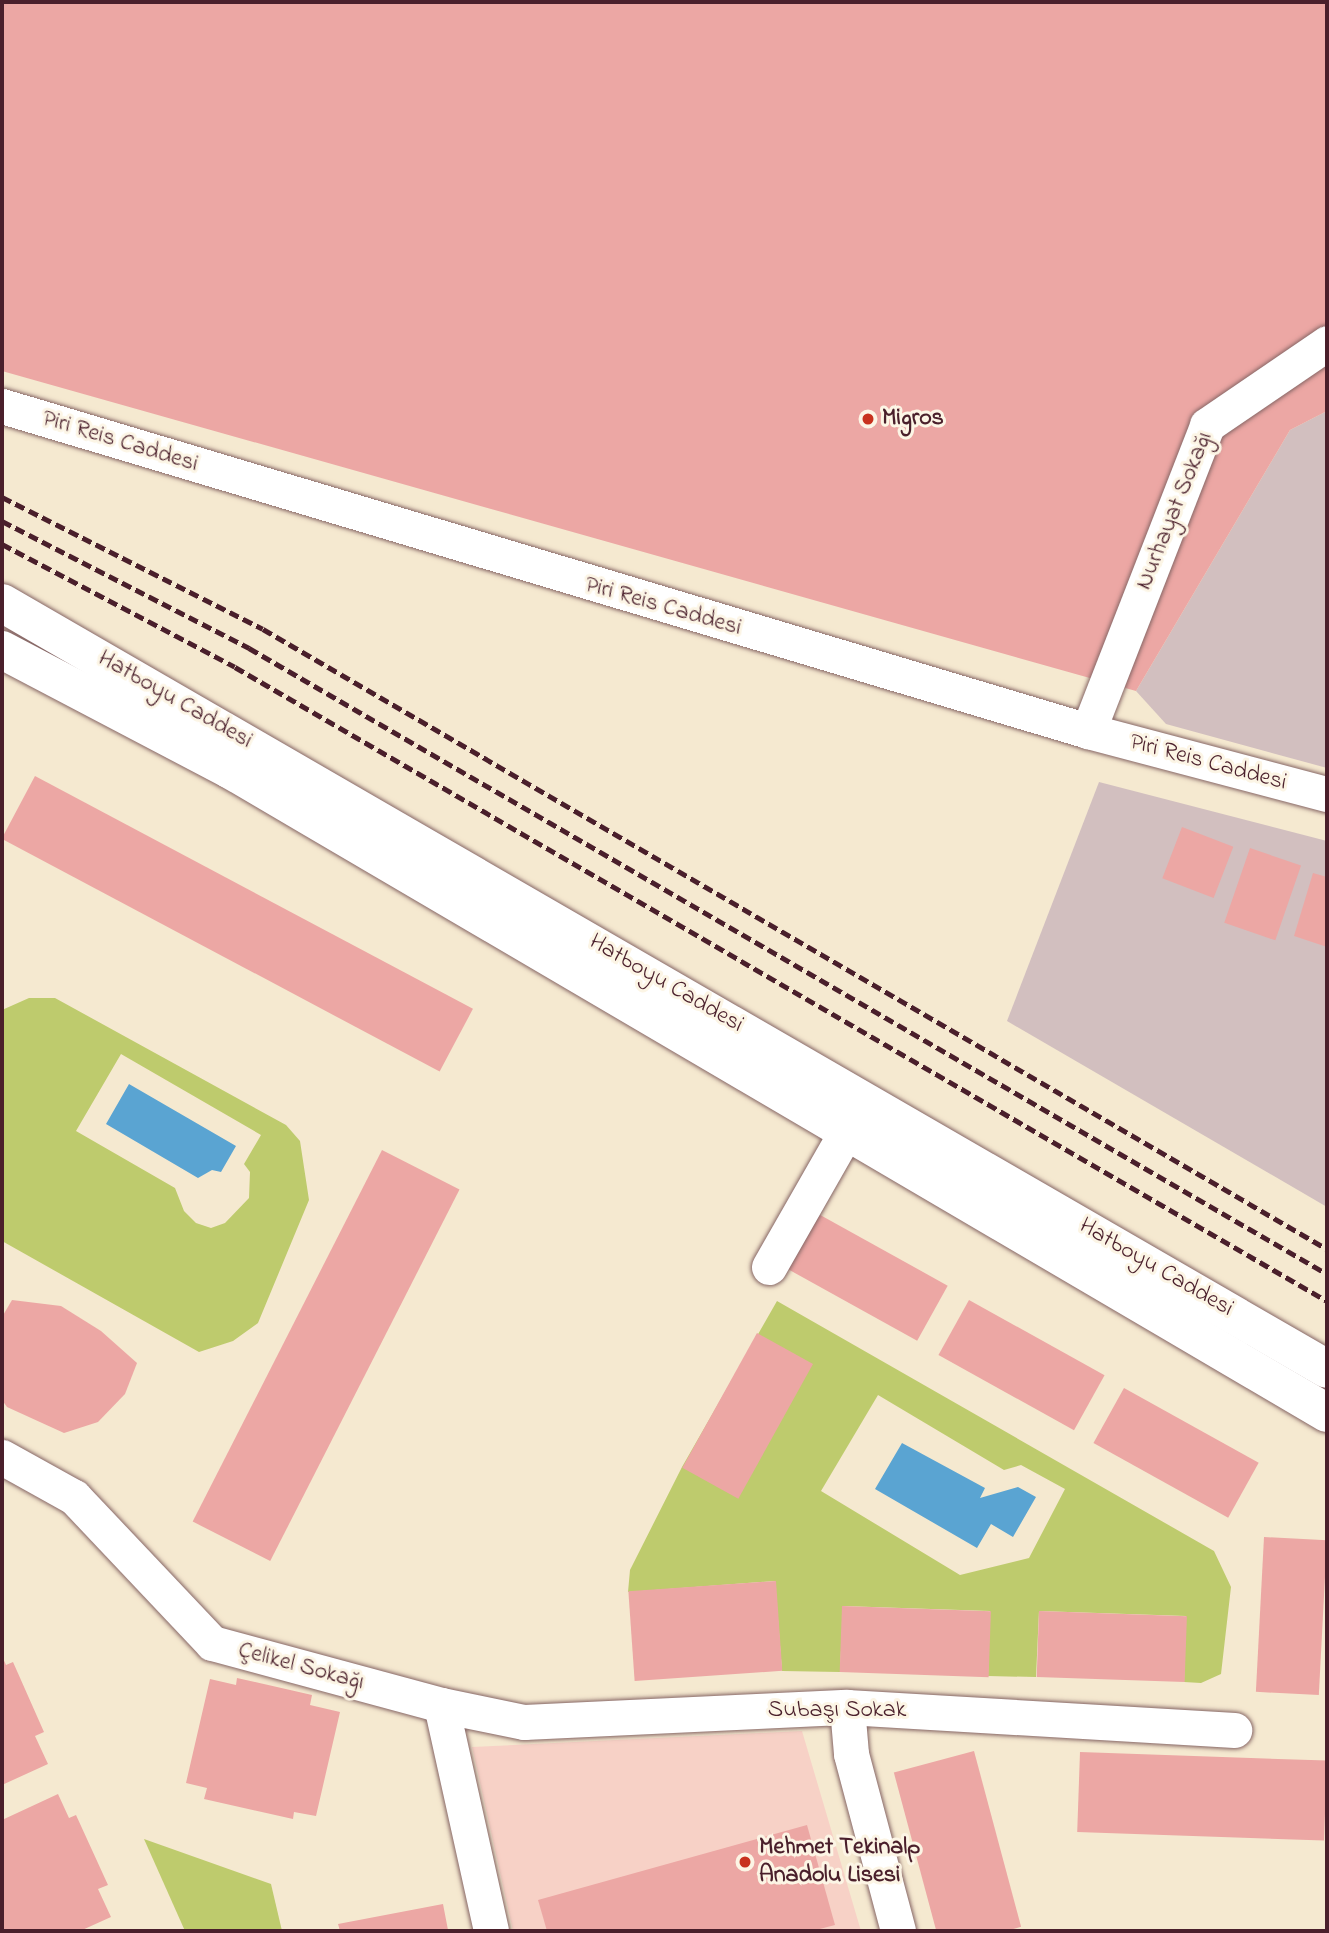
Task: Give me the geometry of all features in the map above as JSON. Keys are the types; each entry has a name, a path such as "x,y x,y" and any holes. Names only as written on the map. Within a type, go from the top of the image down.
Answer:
{"main road":[{"name":"Hatboyu Caddesi","path":"2,603 1327,1369"},
{"name":"Hatboyu Caddesi","path":"2,650 229,769 1327,1413"}],"street":[{"name":"Nurhayat Sokağı","path":"1088,731 1207,425 1327,343"},
{"name":"Piri Reis Caddesi","path":"2,406 1088,731 1327,794"},
{"path":"769,1267 864,1099"},
{"name":"Çelikel Sokağı","path":"2,1457 74,1497 212,1643 441,1705"},
{"path":"441,1705 491,1931"},
{"name":"Subaşı Sokak","path":"441,1705 524,1722 847,1707 1234,1730"},
{"path":"847,1707 851,1754 898,1931"}],"shaded area":[{"path":"1327,411 1327,768 1166,724 1136,691 1290,430"},
{"path":"1099,782 1327,841 1327,1207 1007,1021"},
{"path":"802,1731 861,1931 513,1931 472,1747"}],"green space":[{"path":"29,998 55,998 286,1125 300,1141 309,1200 258,1323 233,1341 199,1352 2,1241 2,1010","holes":["121,1054 261,1135 244,1164 250,1172 249,1198 225,1223 211,1228 196,1223 184,1211 175,1188 76,1131"]},
{"path":"777,1301 1214,1551 1231,1587 1221,1674 1201,1683 1184,1682 1186,1616 1039,1611 1036,1677 988,1676 990,1611 843,1606 840,1672 782,1671 775,1581 628,1592 630,1570 682,1467","holes":["878,1395 1004,1470 1021,1465 1065,1489 1029,1558 960,1575 821,1491"]},
{"path":"144,1839 271,1884 282,1931 185,1931"}],"water":[{"path":"129,1084 236,1146 221,1172 212,1170 198,1178 106,1124"},
{"path":"902,1443 985,1488 980,1498 1018,1487 1036,1497 1013,1537 991,1524 977,1548 875,1489"}],"building":[{"path":"2,2 1327,2 1327,411 1290,430 1136,691 2,371"},
{"path":"35,776 473,1009 440,1072 2,839"},
{"path":"1182,827 1233,847 1214,898 1162,878"},
{"path":"1250,848 1301,866 1275,940 1224,923"},
{"path":"1313,873 1327,877 1327,947 1294,936"},
{"path":"382,1150 460,1189 270,1561 193,1522"},
{"path":"813,1211 948,1286 917,1341 782,1266"},
{"path":"12,1300 61,1306 101,1331 137,1363 125,1394 98,1422 64,1433 7,1407 2,1400 2,1317"},
{"path":"969,1300 1105,1375 1074,1430 938,1355"},
{"path":"757,1333 813,1364 738,1499 682,1468"},
{"path":"1124,1388 1259,1463 1228,1518 1093,1443"},
{"path":"1264,1537 1327,1540 1319,1695 1256,1692"},
{"path":"776,1581 782,1671 635,1681 628,1591"},
{"path":"842,1606 991,1611 989,1677 840,1672"},
{"path":"1039,1611 1187,1616 1185,1682 1037,1677"},
{"path":"2,1656 6,1665 13,1662 44,1732 35,1736 48,1764 2,1785"},
{"path":"237,1678 312,1695 310,1705 340,1712 316,1816 294,1812 293,1819 204,1799 207,1788 186,1783 210,1679 236,1685"},
{"path":"974,1751 1021,1927 1005,1931 936,1931 894,1772"},
{"path":"1080,1752 1327,1761 1324,1841 1077,1832"},
{"path":"58,1794 69,1818 76,1815 108,1885 98,1889 111,1917 80,1931 2,1931 2,1820"},
{"name":"Mehmet Tekinalp Anadolu Lisesi","path":"807,1825 835,1925 812,1931 547,1931 538,1900"},
{"path":"443,1904 448,1930 456,1931 340,1931 338,1924"}],"railway":[{"path":"2,497 263,629 1327,1249"},
{"path":"2,521 249,648 1327,1274"},
{"path":"2,544 235,667 1327,1301"}],"place":[{"name":"Migros","path":"868,419"},
{"name":"Mehmet Tekinalp Anadolu Lisesi","path":"745,1862"}]}
